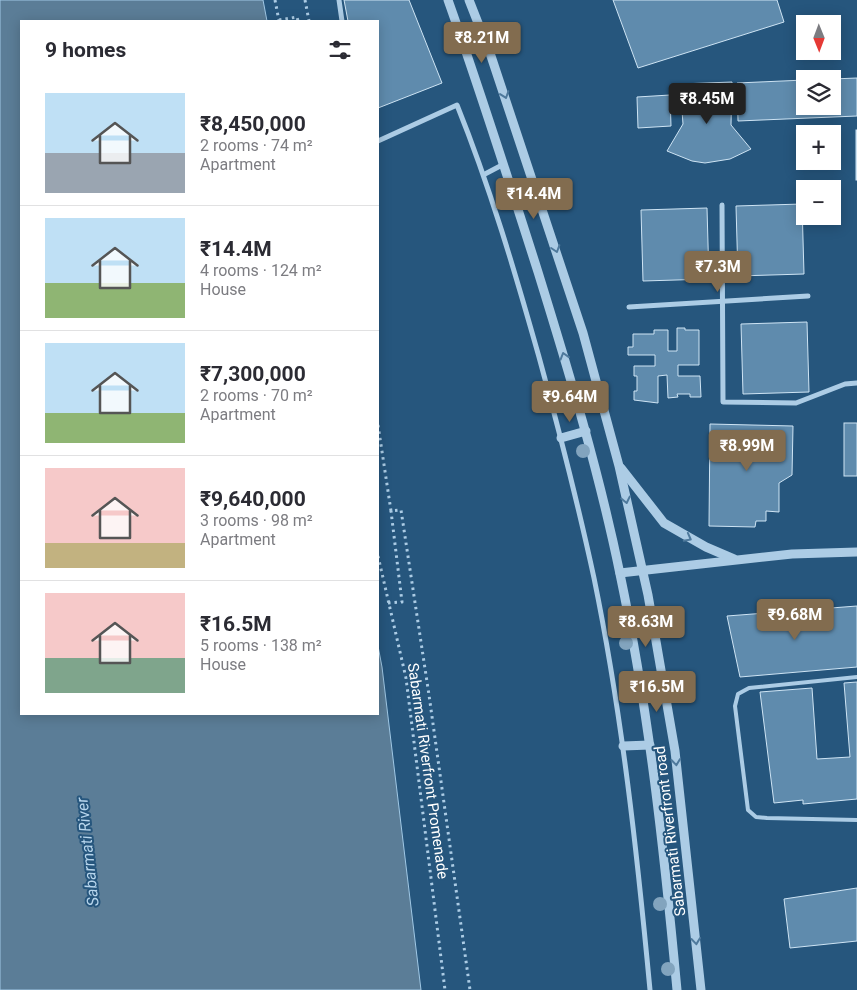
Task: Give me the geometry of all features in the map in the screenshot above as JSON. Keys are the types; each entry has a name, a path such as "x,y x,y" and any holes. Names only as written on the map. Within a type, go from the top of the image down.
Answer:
{"street":[{"path":"339,0 342,20"},
{"path":"448,0 504,164 573,383 620,573 792,554 857,552"},
{"name":"Sabarmati Riverfront road","path":"469,0 491,56 574,305 619,466 652,613 675,751 701,990"},
{"path":"379,141 457,105 485,174 561,438 594,580 623,746 650,990"},
{"path":"485,174 504,164"},
{"path":"722,205 723,402 796,403 845,384 857,383"},
{"path":"629,307 723,303 808,296"},
{"path":"561,438 586,431"},
{"path":"619,466 664,523 706,547 736,560"},
{"name":"Sabarmati Riverfront road","path":"620,573 650,745 677,990"},
{"path":"623,746 650,745"}],"lane":[{"path":"857,677 749,688 738,694 735,706 748,810 756,817 857,820"}],"path":[{"path":"275,0 279,20 297,17 298,20"},
{"path":"305,0 309,20"},
{"path":"379,432 402,602 388,603"},
{"path":"391,511 401,510 470,990"},
{"name":"Sabarmati Riverfront Promenade","path":"379,561 406,678 445,990"}],"water":[{"name":"Sabarmati River","path":"0,0 263,0 267,20 20,20 20,715 379,715 379,651 421,990 0,990"}],"building":[{"path":"344,0 409,0 442,83 379,108 379,20 348,20"},
{"path":"613,0 777,0 784,22 638,68"},
{"path":"857,78 857,116 738,121 737,83 796,80 796,115 841,115 841,79"},
{"path":"732,82 731,125 751,149 730,159 705,163 692,161 667,151 683,124 680,84"},
{"path":"670,95 671,126 638,128 637,97"},
{"path":"857,130 857,180 856,180"},
{"path":"796,204 796,225 803,225 804,274 738,276 736,206"},
{"path":"707,208 709,279 643,281 641,210"},
{"path":"807,322 809,392 743,394 741,324"},
{"path":"677,328 699,330 699,365 678,365 678,376 700,376 701,397 690,397 690,394 677,394 678,397 668,398 667,375 658,376 658,403 634,400 634,391 637,391 637,376 634,376 634,366 655,366 655,355 628,355 628,347 633,347 633,334 654,334 654,330 668,330 668,351 677,351"},
{"path":"844,423 857,423 857,476 844,476"},
{"path":"710,424 793,426 792,475 779,483 779,512 766,511 766,521 756,521 755,527 709,526"},
{"path":"857,606 857,667 740,677 727,616"},
{"path":"857,682 857,799 803,804 803,800 774,803 760,692 812,688 817,759 850,757 844,683"},
{"path":"857,888 857,941 790,948 784,899"}]}
